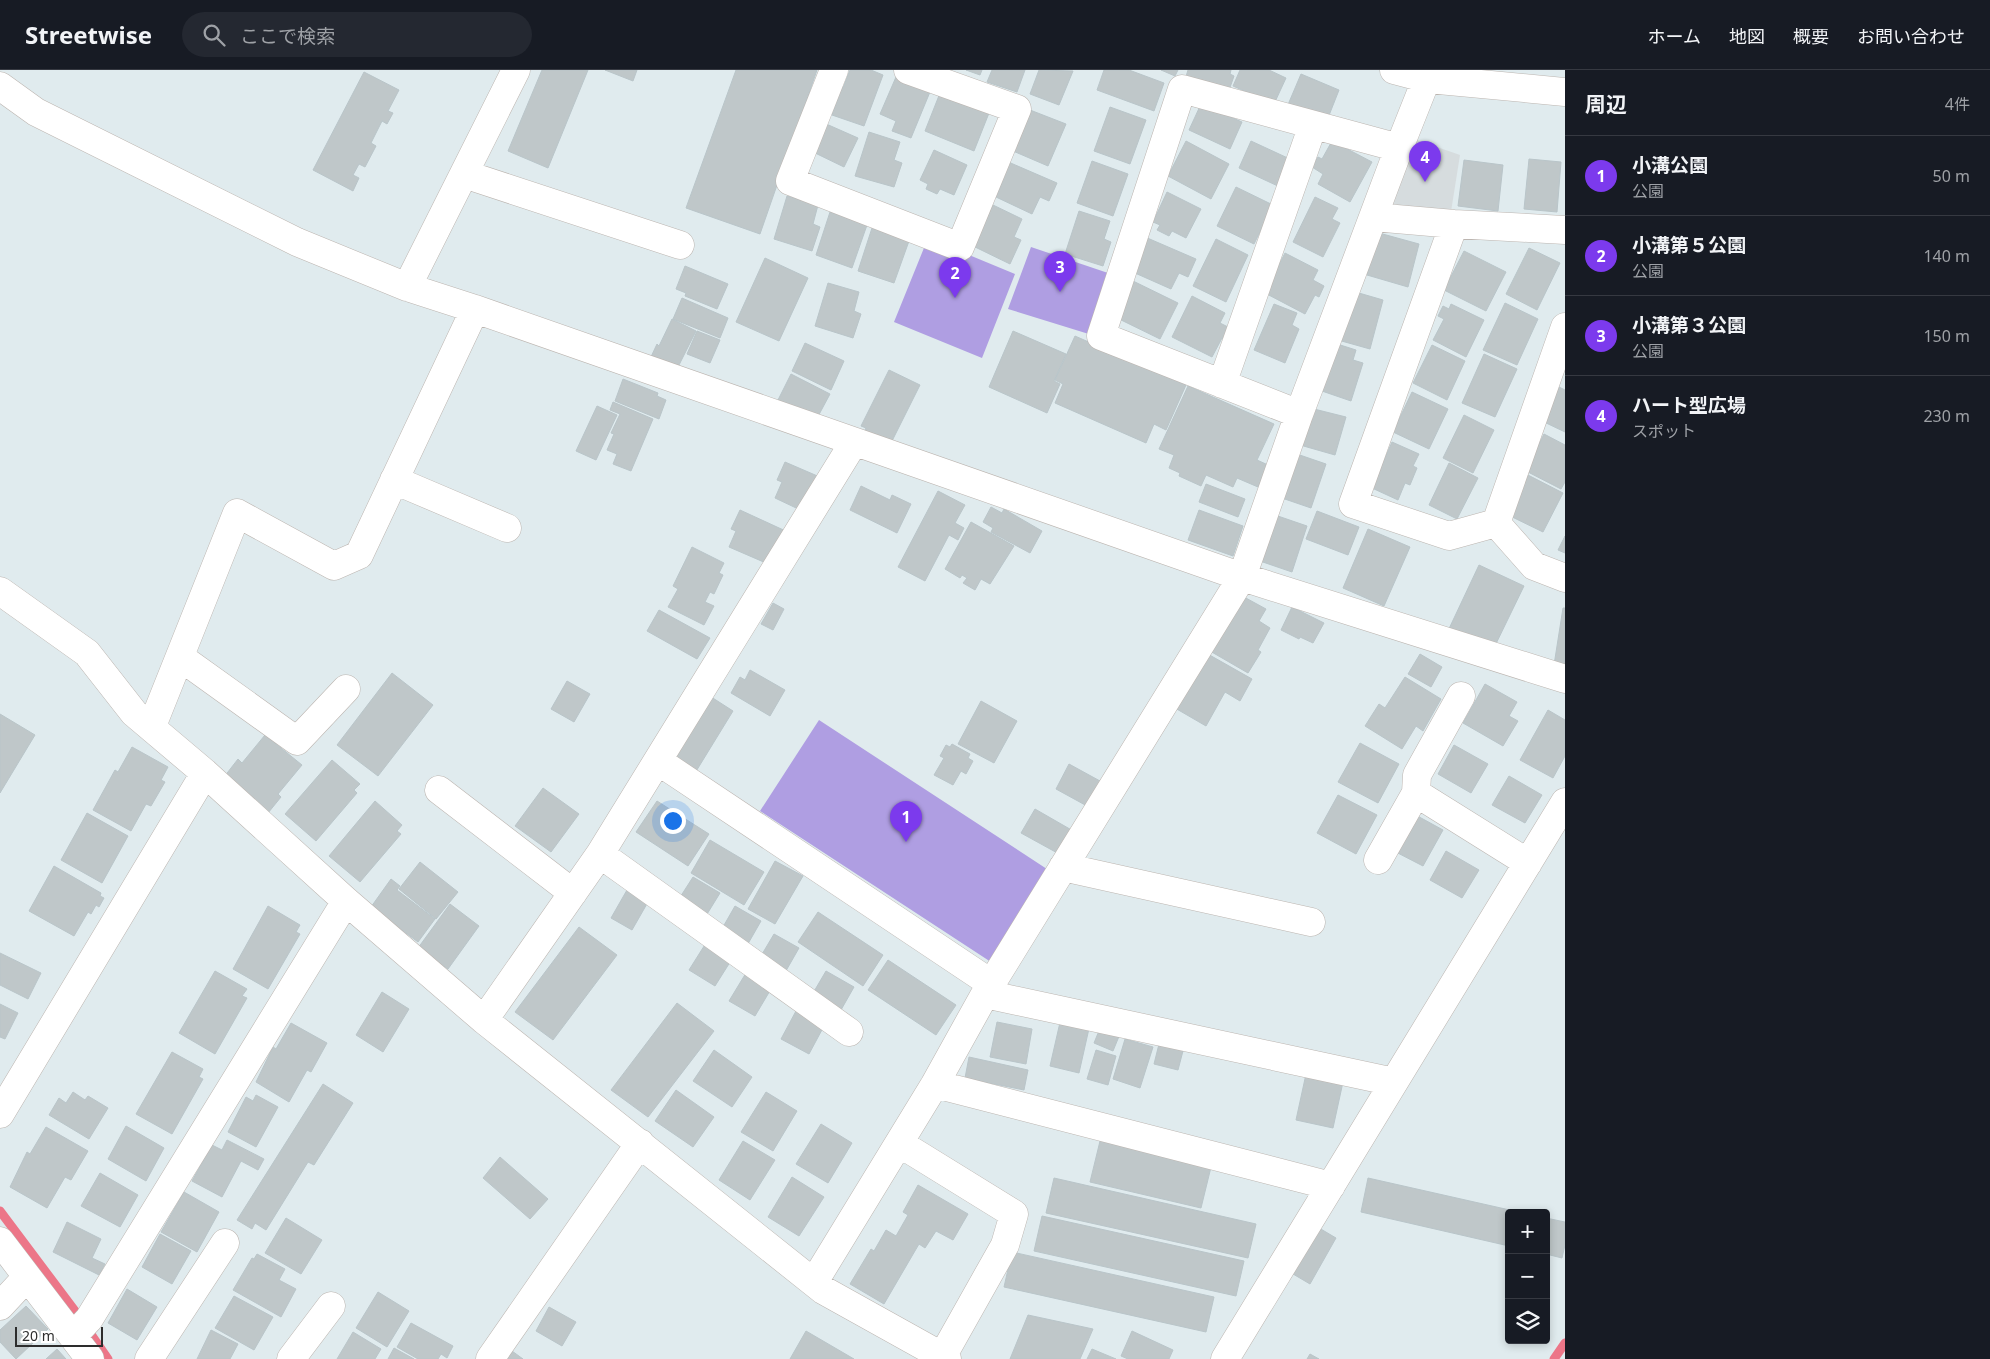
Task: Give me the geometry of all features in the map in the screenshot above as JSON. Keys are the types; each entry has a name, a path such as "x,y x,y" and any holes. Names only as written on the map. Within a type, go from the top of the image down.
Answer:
{"street":[{"path":"407,287 516,70"},
{"path":"834,70 790,181 960,247 1017,110 908,70"},
{"path":"1394,70 1565,92"},
{"path":"814,1282 935,1084 988,989 1242,577 1299,414 1399,148 1429,75"},
{"path":"4,85 36,112 297,242 407,287 475,309 1242,577 1565,679"},
{"path":"1299,414 1101,336 1182,89 1399,148"},
{"path":"1222,384 1313,125"},
{"path":"464,174 680,245"},
{"path":"1373,217 1454,224 1565,230"},
{"path":"1454,224 1353,504 1449,536 1496,523"},
{"path":"152,726 237,513 334,566 359,555 475,309"},
{"path":"1496,523 1565,327"},
{"path":"484,1020 600,854 854,442"},
{"path":"394,480 507,528"},
{"path":"1496,523 1534,566 1565,578"},
{"path":"0,591 87,653 134,713 152,726 346,901 484,1020 823,1290 945,1358 1005,1245 1014,1214 898,1143"},
{"path":"180,657 297,741 346,689"},
{"path":"1378,860 1416,792 1416,775 1461,696"},
{"path":"658,761 988,989 1394,1082"},
{"path":"0,1114 205,773"},
{"path":"439,790 573,893"},
{"path":"1416,792 1528,863"},
{"path":"1226,1359 1565,802"},
{"path":"600,854 848,1032"},
{"path":"1063,867 1311,922"},
{"path":"80,1328 346,901"},
{"path":"935,1084 1331,1186"},
{"path":"490,1359 640,1144"},
{"path":"0,1241 27,1278 80,1328 90,1359"},
{"path":"150,1359 225,1243"},
{"path":"0,1306 27,1278"},
{"path":"291,1359 331,1306"}],"shaded area":[{"path":"1411,138 1460,155 1450,218 1386,210"},
{"path":"928,238 1015,274 982,358 894,322"},
{"path":"1031,247 1111,274 1092,335 1008,309"},
{"path":"819,720 1053,873 994,964 760,811"}],"building":[{"path":"542,70 588,70 548,168 508,151"},
{"path":"605,70 637,70 633,81"},
{"path":"736,70 817,70 760,234 686,208"},
{"path":"850,70 871,70 883,75 864,126 832,115 838,99 833,97 837,85 843,88"},
{"path":"966,70 982,70 980,75"},
{"path":"992,70 1025,70 1017,92 987,82"},
{"path":"1039,70 1073,71 1059,105 1030,94"},
{"path":"1104,70 1129,70 1164,83 1154,111 1097,90"},
{"path":"1161,70 1178,70 1175,76"},
{"path":"1188,70 1231,70 1230,74 1234,76 1227,96 1184,83"},
{"path":"1240,70 1269,70 1286,78 1274,104 1233,86"},
{"path":"364,72 399,90 388,111 393,113 387,124 382,121 371,143 376,146 365,167 359,164 353,175 359,178 353,191 313,170"},
{"path":"1301,74 1339,90 1326,123 1287,107"},
{"path":"896,77 912,84 932,87 911,138 892,131 896,121 880,114"},
{"path":"940,93 989,113 974,151 925,131"},
{"path":"1201,104 1242,122 1230,149 1189,130"},
{"path":"1110,107 1146,120 1130,164 1094,151"},
{"path":"1030,110 1066,124 1048,166 1013,151"},
{"path":"824,123 858,138 844,167 811,151"},
{"path":"869,132 900,142 894,160 902,163 894,187 855,176"},
{"path":"1186,141 1229,164 1211,199 1168,176"},
{"path":"1251,141 1292,160 1280,187 1239,168"},
{"path":"1332,141 1372,162 1350,202 1318,184 1323,174 1312,167 1318,157 1322,159"},
{"path":"934,150 967,165 954,195 940,189 937,194 926,189 928,184 920,180"},
{"path":"1529,159 1561,162 1557,212 1524,209"},
{"path":"1464,160 1503,165 1498,211 1458,206"},
{"path":"1006,161 1057,183 1049,201 1040,197 1032,214 996,197 1003,181 998,179"},
{"path":"1092,161 1128,174 1113,216 1077,203"},
{"path":"1236,187 1273,205 1254,244 1217,226"},
{"path":"1167,192 1201,209 1186,238 1172,231 1169,236 1157,230 1160,225 1153,222"},
{"path":"787,196 818,205 813,224 820,227 812,251 774,239"},
{"path":"1315,197 1338,208 1332,219 1340,223 1323,257 1293,242"},
{"path":"993,205 1022,219 1014,237 1021,240 1010,264 973,246"},
{"path":"1079,211 1110,221 1104,239 1111,242 1103,266 1065,254"},
{"path":"830,212 867,225 852,268 816,255"},
{"path":"872,228 909,241 894,283 858,271"},
{"path":"1379,233 1419,244 1408,287 1367,275"},
{"path":"1145,237 1196,259 1188,277 1179,273 1171,289 1135,273 1142,257 1137,255"},
{"path":"1216,239 1248,255 1226,302 1193,286"},
{"path":"1529,248 1560,263 1537,310 1506,294"},
{"path":"1464,251 1506,272 1486,311 1444,290"},
{"path":"1285,253 1318,270 1313,280 1324,286 1319,297 1315,295 1305,314 1265,293"},
{"path":"765,258 808,278 779,341 736,322"},
{"path":"685,266 728,284 717,309 685,296 686,293 676,289"},
{"path":"1133,281 1178,303 1160,339 1115,317"},
{"path":"828,283 859,292 854,311 861,314 853,338 815,326"},
{"path":"1352,291 1383,300 1370,349 1338,340"},
{"path":"1192,296 1225,313 1220,323 1232,329 1227,340 1222,338 1212,357 1172,337"},
{"path":"682,298 728,318 720,338 673,319"},
{"path":"1505,303 1538,319 1517,365 1483,350"},
{"path":"1274,304 1297,313 1292,325 1299,329 1285,363 1254,350"},
{"path":"1451,304 1484,320 1466,357 1433,340 1444,319 1438,316 1443,306 1449,309"},
{"path":"672,319 696,331 678,367 650,359 657,344 659,346"},
{"path":"697,331 720,340 710,363 687,354"},
{"path":"1013,331 1066,354 1054,381 1060,384 1047,413 989,387"},
{"path":"1075,336 1186,385 1166,430 1154,424 1146,443 1055,403 1063,384 1055,380"},
{"path":"805,343 844,361 831,390 792,371"},
{"path":"1334,343 1356,350 1353,360 1363,363 1351,401 1319,390"},
{"path":"1432,345 1465,361 1447,400 1413,383"},
{"path":"1484,354 1517,369 1495,417 1462,403"},
{"path":"889,370 920,385 889,447 863,434 866,428 861,426"},
{"path":"791,374 830,394 815,422 777,402"},
{"path":"623,379 658,393 657,396 666,400 659,419 615,401"},
{"path":"1188,386 1274,424 1257,460 1268,465 1258,487 1237,478 1233,487 1206,475 1201,486 1179,476 1180,473 1169,468 1174,455 1159,449"},
{"path":"1559,387 1565,390 1565,432 1542,421"},
{"path":"1412,392 1448,409 1429,449 1393,432"},
{"path":"613,402 653,419 631,471 613,464 617,454 607,450 614,434 611,433 620,414 610,410"},
{"path":"597,406 617,415 596,460 576,451"},
{"path":"1310,408 1346,417 1335,455 1300,445"},
{"path":"1464,415 1494,430 1473,473 1443,458"},
{"path":"1544,434 1565,445 1565,482 1561,489 1526,471"},
{"path":"1392,442 1419,454 1413,466 1417,468 1410,485 1405,483 1398,500 1372,488"},
{"path":"1291,452 1326,464 1311,508 1276,496"},
{"path":"785,462 836,484 811,515 775,498 782,482 777,480"},
{"path":"1449,463 1478,478 1457,519 1429,505"},
{"path":"1526,474 1563,493 1543,532 1506,514"},
{"path":"1206,484 1245,499 1238,517 1199,502"},
{"path":"861,486 890,500 892,495 911,504 897,533 850,510"},
{"path":"938,491 965,505 955,523 964,528 958,540 949,535 925,581 898,567"},
{"path":"991,507 1002,513 1004,509 1042,531 1030,553 991,532 993,528 983,522"},
{"path":"740,510 790,533 766,563 729,547 736,531 731,529"},
{"path":"1199,510 1243,526 1233,556 1188,540"},
{"path":"1317,511 1359,527 1348,555 1306,539"},
{"path":"1272,514 1307,526 1292,572 1257,560"},
{"path":"971,522 1014,546 990,584 981,579 975,590 963,583 967,578 962,575 960,578 945,569"},
{"path":"1368,529 1410,547 1384,606 1343,588"},
{"path":"1565,536 1565,553 1558,550"},
{"path":"692,547 724,563 719,573 723,575 714,594 710,592 705,602 714,606 704,625 668,607 678,589 673,586"},
{"path":"1479,565 1524,586 1491,654 1447,633"},
{"path":"1244,597 1266,609 1259,621 1270,628 1258,650 1261,652 1248,673 1210,651"},
{"path":"773,603 784,609 773,630 761,624"},
{"path":"1292,607 1324,623 1313,643 1300,637 1299,639 1281,630"},
{"path":"1563,608 1565,608 1565,667 1554,665"},
{"path":"659,610 710,638 697,659 647,631"},
{"path":"1206,653 1252,679 1240,701 1225,692 1206,726 1175,708"},
{"path":"1420,654 1442,667 1431,687 1408,674"},
{"path":"750,670 785,690 770,716 731,693 740,677 745,680"},
{"path":"392,673 433,705 378,776 337,745"},
{"path":"1405,677 1441,699 1423,731 1416,726 1402,749 1365,726 1379,704 1385,708"},
{"path":"567,681 590,694 574,722 551,709"},
{"path":"1485,684 1517,702 1509,716 1518,721 1503,746 1463,723"},
{"path":"705,693 733,711 695,773 667,756"},
{"path":"981,701 1017,721 994,763 958,744"},
{"path":"1548,710 1565,720 1565,756 1553,778 1520,760"},
{"path":"0,714 35,735 0,793"},
{"path":"265,735 302,765 278,794 281,797 268,813 224,777 238,759 242,763"},
{"path":"1360,743 1399,764 1378,803 1338,782"},
{"path":"952,744 970,754 968,758 973,761 966,774 961,771 953,785 934,775 944,758 940,756 946,745 950,747"},
{"path":"1454,745 1488,764 1471,793 1438,774"},
{"path":"132,747 168,767 161,780 165,782 151,806 146,804 131,831 93,810 115,770 118,772"},
{"path":"332,760 360,784 354,790 357,793 316,841 285,814"},
{"path":"1069,764 1100,781 1087,806 1056,789"},
{"path":"1509,776 1542,795 1525,823 1492,805"},
{"path":"543,788 579,814 551,852 515,826"},
{"path":"1338,795 1377,815 1356,854 1317,833"},
{"path":"375,801 402,825 397,831 401,834 360,882 329,856"},
{"path":"657,801 709,834 688,866 636,832"},
{"path":"1035,809 1075,832 1061,855 1021,833"},
{"path":"87,813 128,836 102,883 61,860"},
{"path":"1412,813 1443,830 1423,866 1392,850"},
{"path":"710,840 764,872 744,905 691,873"},
{"path":"1446,851 1479,870 1462,898 1430,880"},
{"path":"775,861 803,876 775,924 748,909"},
{"path":"420,862 458,892 436,919 399,889"},
{"path":"54,866 101,893 100,896 104,898 99,907 96,905 91,914 88,912 74,936 29,911"},
{"path":"693,877 720,893 704,919 677,902"},
{"path":"391,879 400,886 397,890 435,919 418,942 371,907"},
{"path":"627,890 648,902 632,930 611,918"},
{"path":"450,904 479,926 448,969 418,948"},
{"path":"268,906 300,925 296,932 300,934 268,989 233,969"},
{"path":"735,906 761,921 745,949 719,934"},
{"path":"818,912 883,955 863,986 798,942"},
{"path":"579,927 617,955 553,1040 515,1012"},
{"path":"774,934 799,948 783,976 758,961"},
{"path":"706,943 732,959 715,986 689,970"},
{"path":"0,953 41,973 28,999 0,985"},
{"path":"888,960 956,1005 936,1035 868,990"},
{"path":"215,971 247,989 242,996 247,998 215,1054 179,1033"},
{"path":"826,971 854,987 837,1017 809,1000"},
{"path":"746,973 771,989 755,1016 729,1001"},
{"path":"382,992 409,1009 383,1052 356,1035"},
{"path":"677,1003 714,1031 648,1117 611,1090"},
{"path":"0,1004 18,1013 5,1039 0,1037"},
{"path":"796,1011 824,1026 809,1054 781,1039"},
{"path":"1061,1018 1090,1024 1079,1073 1050,1066"},
{"path":"1103,1021 1122,1029 1113,1051 1094,1043"},
{"path":"997,1022 1032,1029 1026,1064 990,1057"},
{"path":"291,1023 327,1043 311,1072 307,1070 289,1102 256,1082 273,1047 276,1049"},
{"path":"1125,1039 1153,1047 1140,1088 1113,1079"},
{"path":"1160,1040 1184,1047 1178,1070 1154,1064"},
{"path":"714,1050 752,1077 732,1107 693,1081"},
{"path":"1096,1050 1116,1056 1108,1085 1087,1079"},
{"path":"172,1052 203,1069 199,1077 203,1079 172,1134 136,1114"},
{"path":"969,1057 1028,1070 1024,1090 965,1078"},
{"path":"1306,1074 1343,1082 1333,1128 1296,1120"},
{"path":"323,1084 353,1103 314,1165 308,1162 266,1230 255,1223 252,1229 237,1220"},
{"path":"676,1090 714,1117 693,1147 655,1121"},
{"path":"73,1092 85,1100 88,1096 108,1108 89,1139 49,1115 59,1098 66,1103"},
{"path":"766,1092 797,1111 773,1151 741,1132"},
{"path":"256,1095 278,1107 256,1147 228,1132 246,1097 253,1101"},
{"path":"821,1124 852,1143 828,1183 796,1164"},
{"path":"126,1126 164,1148 146,1181 108,1159"},
{"path":"46,1127 88,1151 71,1180 65,1177 47,1208 10,1187 27,1152 30,1154"},
{"path":"1101,1137 1212,1163 1201,1208 1090,1182"},
{"path":"227,1140 264,1159 258,1170 241,1161 222,1197 192,1181 212,1145 222,1150"},
{"path":"743,1141 775,1160 750,1200 719,1180"},
{"path":"500,1157 548,1199 530,1219 483,1178"},
{"path":"100,1173 138,1195 120,1227 81,1206"},
{"path":"792,1177 824,1197 799,1236 768,1217"},
{"path":"1054,1178 1256,1224 1248,1258 1046,1213"},
{"path":"1368,1178 1505,1209 1505,1245 1361,1212"},
{"path":"918,1185 968,1214 953,1240 936,1231 925,1248 919,1244 884,1304 850,1284 871,1249 874,1251 886,1230 896,1236 908,1215 903,1212"},
{"path":"184,1192 219,1212 197,1252 161,1232"},
{"path":"1042,1216 1244,1261 1236,1296 1034,1251"},
{"path":"286,1218 322,1240 301,1274 265,1253"},
{"path":"1550,1219 1565,1222 1565,1245 1562,1258 1550,1255"},
{"path":"67,1222 101,1239 92,1258 105,1264 99,1275 53,1252"},
{"path":"1314,1225 1336,1238 1310,1284 1288,1271"},
{"path":"160,1234 191,1251 172,1284 142,1267"},
{"path":"1012,1252 1214,1297 1206,1332 1004,1287"},
{"path":"257,1254 285,1269 279,1280 296,1289 281,1317 233,1290 252,1258 254,1259"},
{"path":"127,1289 157,1307 137,1340 108,1323"},
{"path":"378,1292 409,1311 387,1347 356,1328"},
{"path":"234,1296 273,1317 254,1350 215,1328"},
{"path":"26,1306 48,1329 16,1359 0,1342 0,1330"},
{"path":"549,1307 576,1322 562,1346 536,1331"},
{"path":"1028,1315 1093,1329 1080,1359 1010,1359"},
{"path":"411,1323 453,1346 447,1358 441,1354 438,1359 418,1359 397,1347"},
{"path":"211,1330 238,1344 230,1359 197,1359"},
{"path":"806,1331 854,1359 790,1359"},
{"path":"1132,1331 1173,1350 1169,1359 1128,1359 1121,1356"},
{"path":"353,1332 381,1349 375,1359 337,1359"},
{"path":"394,1348 414,1359 388,1359"},
{"path":"57,1349 66,1359 46,1359"},
{"path":"1092,1349 1116,1359 1087,1359"},
{"path":"512,1351 523,1359 506,1359"},
{"path":"1310,1354 1319,1359 1307,1359"}],"waterway":[{"path":"0,1211 75,1311 108,1359"},
{"path":"1554,1359 1565,1343"}],"place":[{"name":"ハート型広場","path":"1425,182"},
{"name":"小溝第３公園","path":"1060,292"},
{"name":"小溝第５公園","path":"955,298"},
{"name":"小溝公園","path":"906,842"}]}
